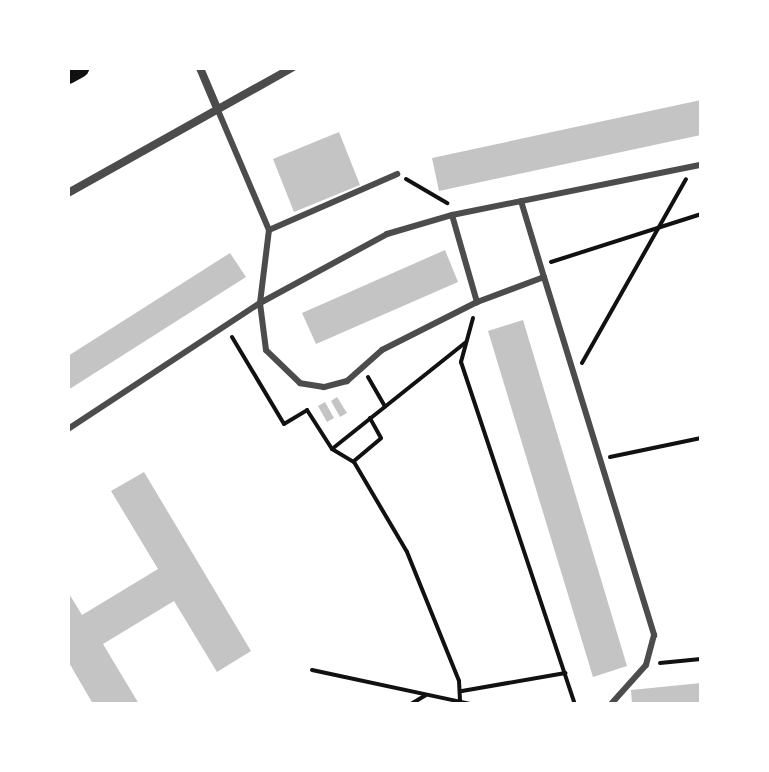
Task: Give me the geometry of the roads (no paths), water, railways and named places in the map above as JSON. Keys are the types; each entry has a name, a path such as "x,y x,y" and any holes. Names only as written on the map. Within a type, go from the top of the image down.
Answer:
{"main road":[{"path":"68,74 79,68"}],"street":[{"path":"200,68 217,108"},
{"path":"68,193 292,68"}],"lane":[{"path":"217,108 269,230 260,303 266,350 300,383 324,387 347,381 382,350 477,302 544,277"},
{"path":"68,429 260,303 387,234 464,212 697,165"},
{"path":"269,230 397,174"},
{"path":"521,201 654,635 646,665 611,704"},
{"path":"452,215 477,302"}]}
